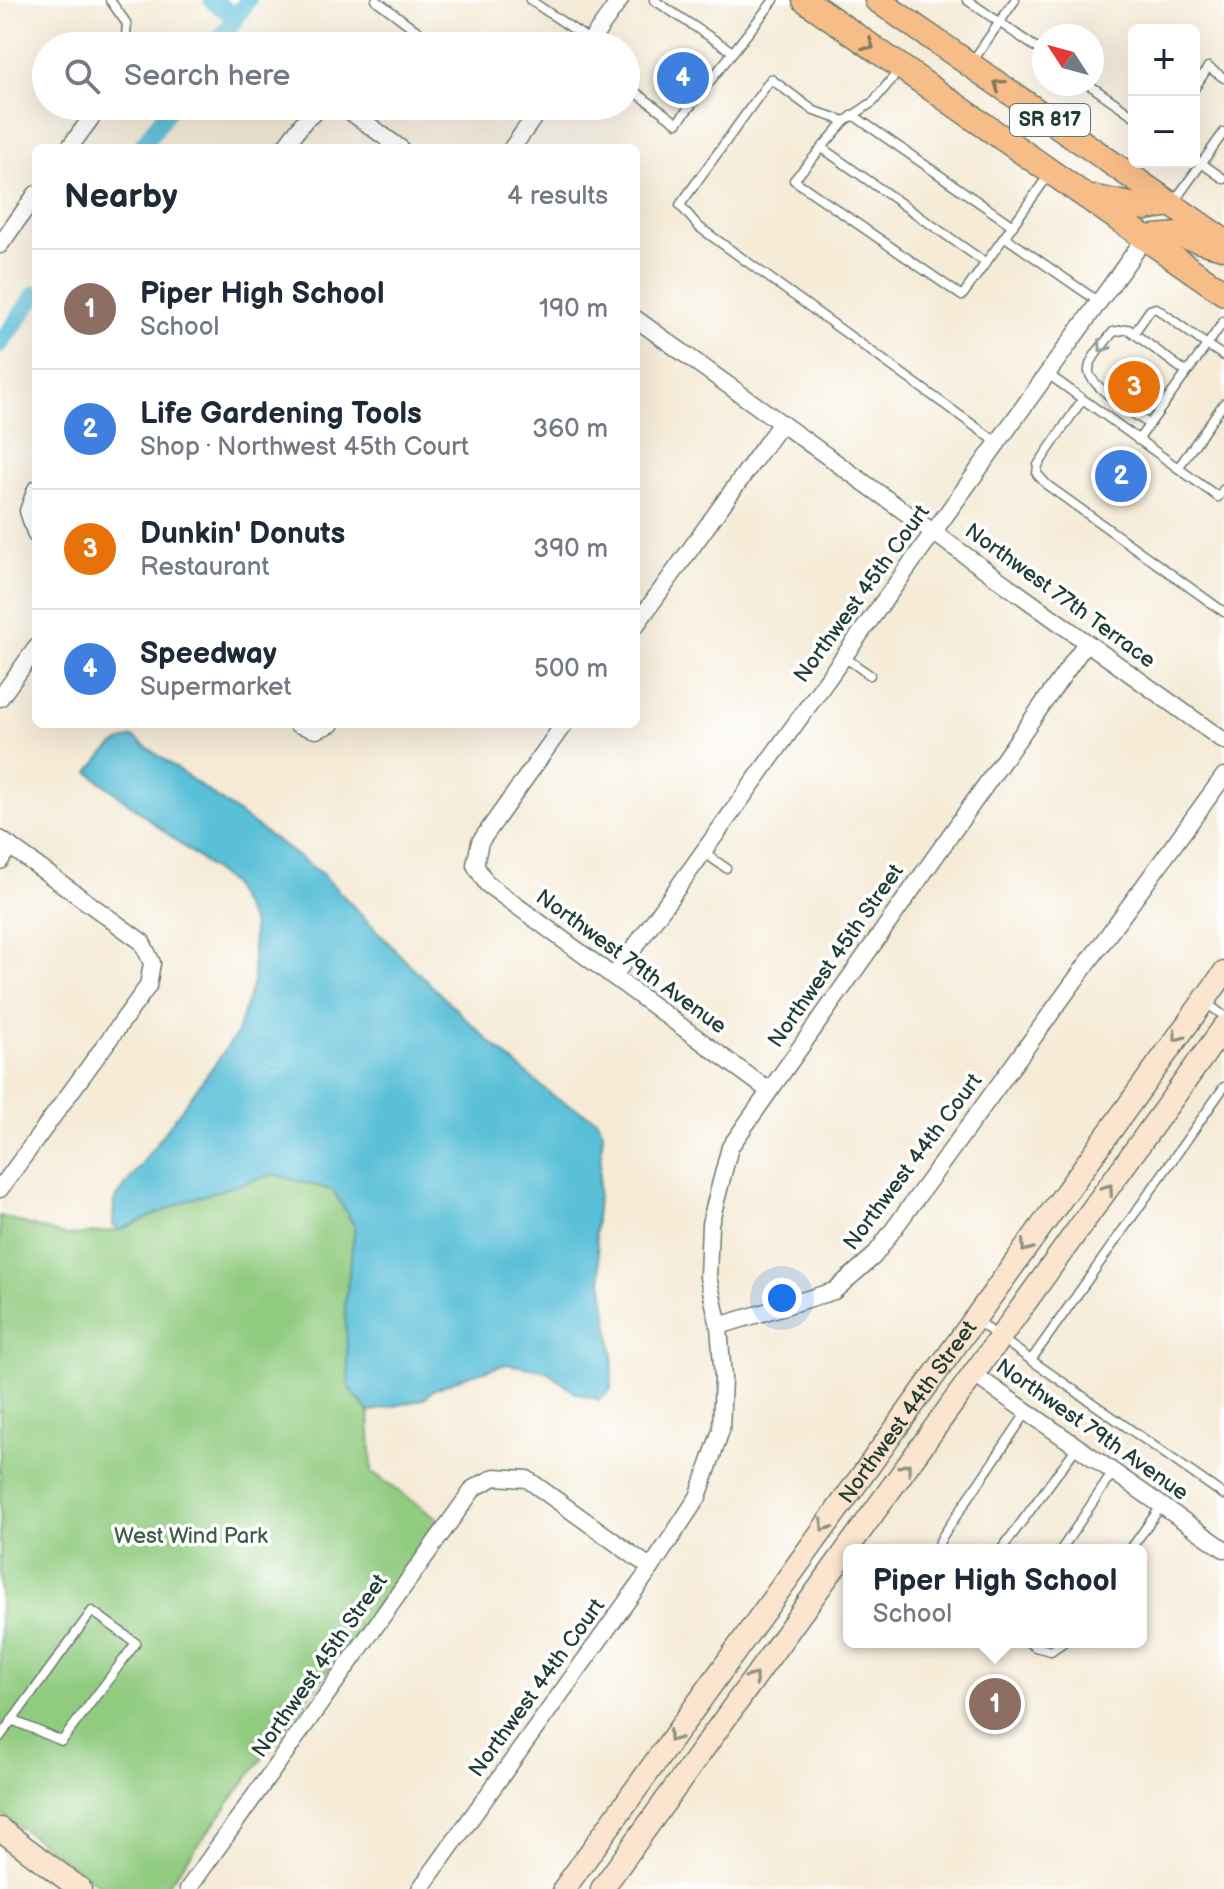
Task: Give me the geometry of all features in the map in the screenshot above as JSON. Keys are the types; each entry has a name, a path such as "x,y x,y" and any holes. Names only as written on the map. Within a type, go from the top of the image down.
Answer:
{"main road":[{"name":"SR 817","path":"805,0 1224,293"},
{"name":"SR 817","path":"877,0 1224,241"},
{"path":"1086,196 1146,208 1172,204"},
{"path":"1145,238 1178,235 1224,248"}],"street":[{"path":"597,32 620,0"},
{"path":"72,144 90,120"},
{"path":"287,144 305,120"},
{"path":"362,120 395,144"},
{"path":"515,144 532,120"},
{"path":"0,245 32,200"},
{"name":"Northwest 45th Court","path":"614,976 1145,238"},
{"name":"Northwest 77th Terrace","path":"640,322 1224,741"},
{"path":"640,619 781,423"},
{"path":"32,500 28,511 32,523"},
{"name":"Northwest 45th Street","path":"719,1326 708,1277 710,1224 730,1147 1086,643"},
{"path":"0,698 32,654"},
{"name":"Northwest 79th Avenue","path":"561,728 480,842 475,865 487,884 768,1090"},
{"name":"Northwest 44th Court","path":"420,1889 651,1568 698,1497 721,1430 723,1378 719,1326 834,1291 874,1256 1224,776"},
{"path":"0,861 5,842 142,942 152,963 148,986 0,1189"},
{"name":"Northwest 44th Street","path":"564,1889 1224,973"},
{"name":"Northwest 44th Street","path":"851,1544 1224,1027"},
{"name":"Northwest 79th Avenue","path":"973,1374 1224,1549"},
{"name":"Northwest 45th Street","path":"188,1889 474,1488 495,1477 527,1479 651,1568"},
{"name":"Northwest 44th Street","path":"602,1889 843,1554"},
{"path":"0,1829 80,1889"}],"lane":[{"path":"110,0 127,24 126,32"},
{"path":"376,0 418,32"},
{"path":"530,0 574,32"},
{"path":"654,0 733,52"},
{"path":"640,95 677,123 774,0"},
{"path":"967,0 1032,45"},
{"path":"970,65 1015,0"},
{"path":"902,67 873,102 845,121 794,180 962,296 1051,172"},
{"path":"1200,80 1208,67 1224,78"},
{"path":"845,121 814,111 771,79 680,205 699,227 998,443"},
{"path":"1104,95 1128,112"},
{"path":"853,115 1013,226"},
{"path":"1200,159 1224,132"},
{"path":"822,148 986,263"},
{"path":"1200,162 1224,179"},
{"path":"1172,204 1194,168"},
{"path":"1005,237 1099,302"},
{"path":"1134,333 1150,310 1156,308 1224,356"},
{"path":"1138,440 1224,321"},
{"path":"1149,424 1090,378 1088,371 1113,332 1128,329 1186,372"},
{"path":"1048,374 1218,497 1224,489"},
{"path":"1082,400 1038,465 1037,474 1047,485 1224,612"},
{"path":"1178,468 1224,403"},
{"path":"844,657 870,675"},
{"path":"703,852 726,868"},
{"path":"1204,1001 1224,1016"},
{"path":"1031,1360 1224,1087"},
{"path":"974,1319 1224,1495"},
{"path":"939,1544 1028,1412"},
{"path":"1005,1544 1077,1447"},
{"path":"1065,1544 1114,1472"},
{"path":"1134,1544 1162,1505"},
{"path":"0,1737 12,1720 92,1611 136,1643 62,1741 12,1720"}],"green space":[{"name":"West Wind Park","path":"273,1174 333,1190 355,1227 345,1305 349,1388 369,1412 372,1472 440,1521 165,1889 105,1889 0,1813 0,1216 67,1236 120,1230 191,1199"}],"water":[{"path":"133,737 322,874 490,1042 554,1097 596,1119 603,1131 595,1232 613,1356 611,1389 599,1400 574,1392 547,1371 507,1364 461,1378 433,1390 424,1399 369,1412 349,1388 345,1305 355,1227 333,1190 273,1174 191,1199 120,1230 113,1226 114,1201 236,1035 253,983 253,925 230,883 89,772 108,750"}],"waterway":[{"path":"212,0 235,17"},
{"path":"225,32 248,0"},
{"path":"144,144 161,120"},
{"path":"0,344 32,300"}],"place":[{"name":"Speedway","path":"683,78"},
{"name":"Dunkin' Donuts","path":"1134,387"},
{"name":"Life Gardening Tools","path":"1121,476"},
{"name":"Piper High School","path":"995,1704"}]}
